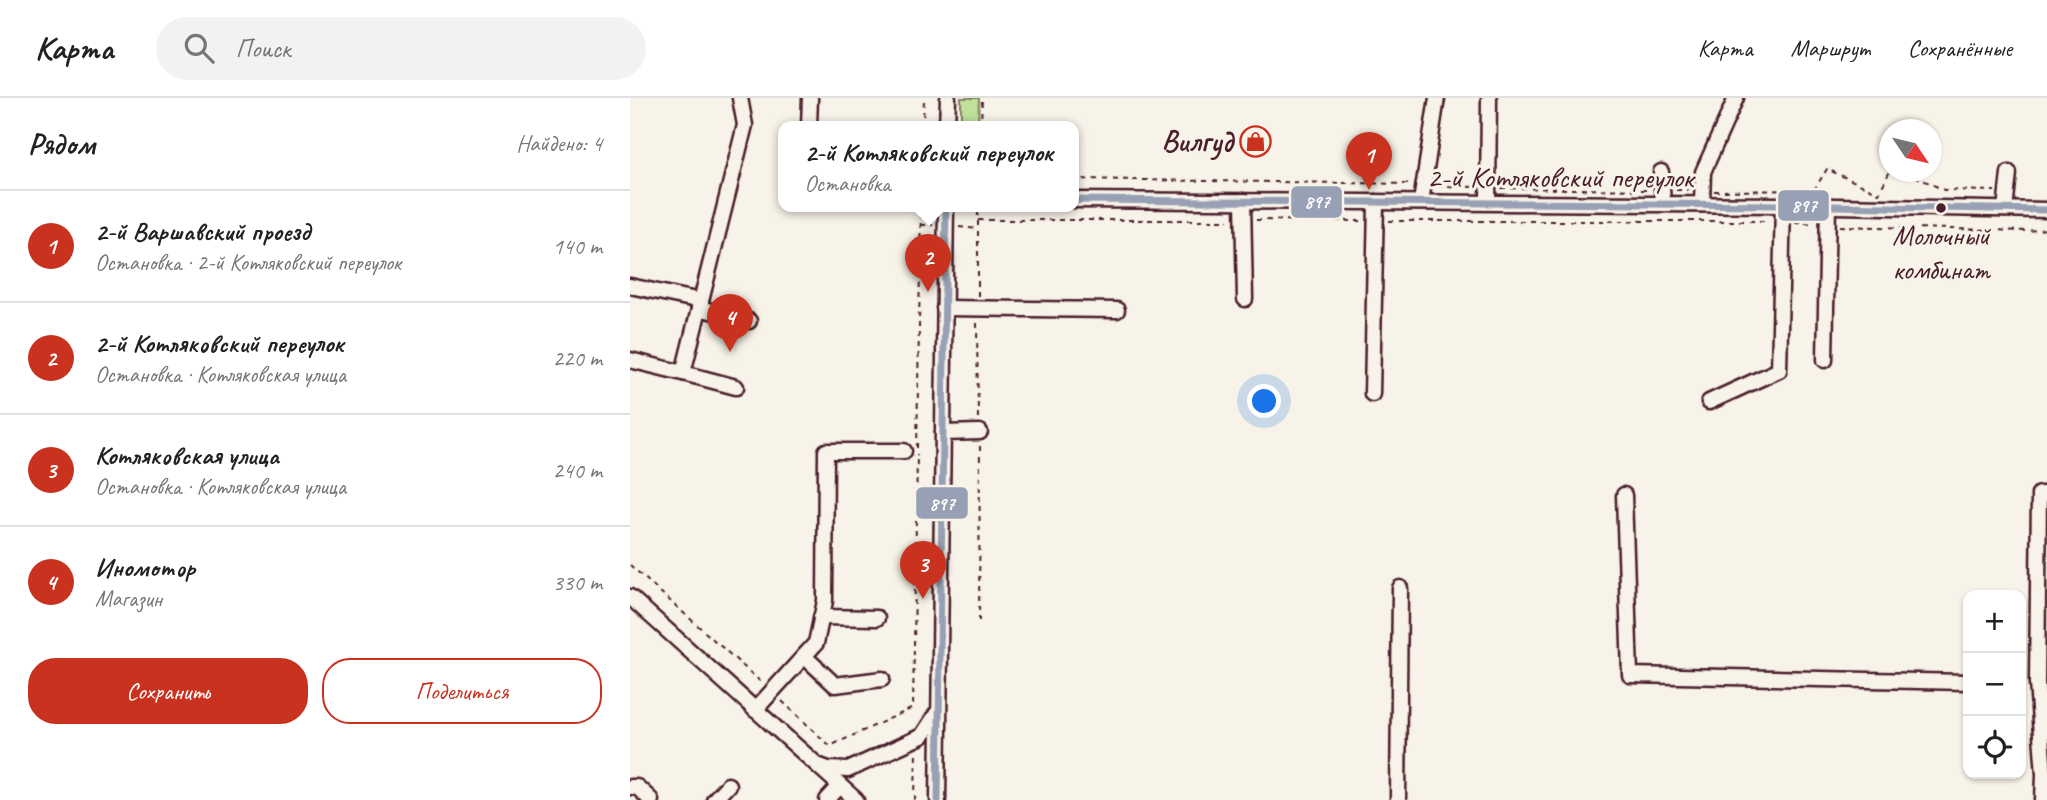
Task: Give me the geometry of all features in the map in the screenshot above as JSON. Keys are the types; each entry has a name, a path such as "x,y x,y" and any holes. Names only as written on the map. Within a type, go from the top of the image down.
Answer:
{"street":[{"path":"683,373 745,125 740,98"},
{"path":"809,121 810,98"},
{"path":"947,121 948,98"},
{"path":"1421,202 1437,98"},
{"path":"1488,202 1489,98"},
{"path":"1702,204 1703,172 1736,98"},
{"path":"1661,172 1663,203"},
{"path":"2004,209 2008,184 2023,190"},
{"name":"2-й Котляковский переулок","path":"1079,200 1663,203 2047,210"},
{"path":"1243,201 1245,299"},
{"path":"1372,394 1376,202"},
{"path":"1709,402 1779,370 1783,205"},
{"path":"1825,360 1828,205"},
{"path":"938,800 946,212"},
{"path":"630,286 749,321"},
{"path":"944,309 1118,310"},
{"path":"630,360 736,387"},
{"path":"943,433 980,432"},
{"path":"755,710 816,643 825,601 826,451 904,451"},
{"path":"2043,800 2044,774 2037,684 2039,494 2047,494"},
{"path":"1624,495 1630,675 1963,682"},
{"path":"1398,800 1400,588"},
{"path":"630,597 856,800"},
{"path":"821,618 877,618"},
{"path":"804,656 835,685 882,678"},
{"path":"2026,683 2037,684"},
{"path":"808,758 828,769 848,769 922,736 936,717 939,705"},
{"path":"714,800 728,785"},
{"path":"827,800 840,786"},
{"path":"630,788 637,787 651,800"}],"path":[{"path":"923,121 924,98"},
{"path":"981,121 982,98"},
{"path":"1079,179 1411,185 1412,174"},
{"path":"1927,182 1944,190 2008,184"},
{"path":"630,565 831,746 913,708 920,212"},
{"path":"978,212 979,621"},
{"path":"978,220 1783,221 1828,225 2028,231 2047,229"},
{"path":"915,800 916,751"}],"green space":[{"path":"961,98 979,98 978,121 961,121"}],"transit line":[{"name":"897","path":"1079,200 1783,205 2047,210"},
{"name":"897","path":"938,800 946,212"}],"place":[{"name":"Вилгуд","path":"1256,141"},
{"name":"2-й Варшавский проезд","path":"1369,190"},
{"name":"Молочный комбинат","path":"1941,208"},
{"name":"2-й Котляковский переулок","path":"928,292"},
{"name":"Иномотор","path":"730,352"},
{"name":"Котляковская улица","path":"923,599"}]}
